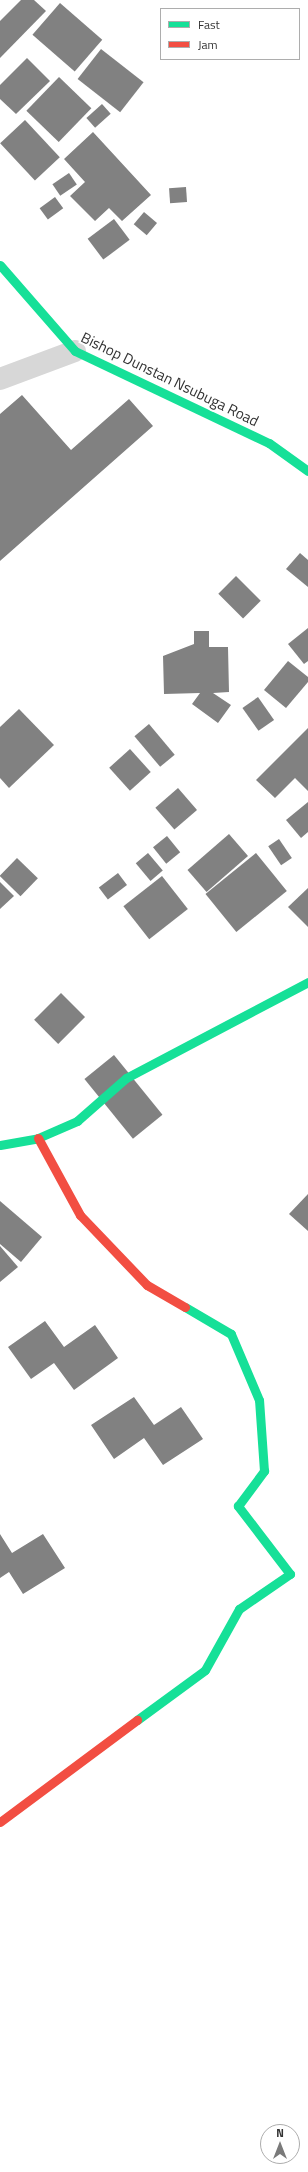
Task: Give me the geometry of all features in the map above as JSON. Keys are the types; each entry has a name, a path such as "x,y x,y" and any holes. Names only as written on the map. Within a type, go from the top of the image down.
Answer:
{"street":[{"name":"Bishop Dunstan Nsubuga Road","path":"0,265 75,351 269,443 308,470"},
{"path":"0,379 75,351"},
{"path":"0,1146 38,1138 77,1121 126,1078 308,982"},
{"path":"0,1822 205,1670 239,1609 290,1574 238,1506 264,1471 259,1400 231,1334 147,1285 80,1215 38,1138"}],"building":[{"path":"21,0 34,0 46,11 0,58 0,21"},
{"path":"60,3 102,40 75,71 32,35"},
{"path":"101,49 144,82 120,112 78,79"},
{"path":"27,58 50,81 16,114 0,99 0,85"},
{"path":"59,77 91,108 59,142 26,111"},
{"path":"102,104 111,114 95,128 86,118"},
{"path":"25,120 60,157 35,180 0,143"},
{"path":"93,132 151,195 122,221 109,208 95,221 70,196 85,182 64,159"},
{"path":"69,173 77,185 60,196 52,184"},
{"path":"186,187 187,202 170,203 169,188"},
{"path":"55,197 63,208 48,219 40,208"},
{"path":"144,212 157,223 147,235 134,224"},
{"path":"114,219 130,240 103,260 88,239"},
{"path":"22,395 71,450 129,399 153,426 0,561 0,414"},
{"path":"300,553 308,560 308,587 286,569"},
{"path":"236,576 261,601 243,618 218,594"},
{"path":"308,628 308,661 304,664 288,644"},
{"path":"194,631 209,631 209,647 228,647 229,692 213,693 231,705 218,723 192,704 200,693 164,694 163,656 194,644"},
{"path":"288,661 308,677 308,682 286,708 264,690"},
{"path":"258,697 274,720 258,731 242,708"},
{"path":"19,709 54,745 9,788 0,778 0,727"},
{"path":"149,724 175,755 160,767 134,736"},
{"path":"308,728 308,791 295,778 275,798 256,780"},
{"path":"130,749 151,772 130,791 109,768"},
{"path":"178,788 197,810 174,830 155,808"},
{"path":"308,802 308,832 301,838 286,820"},
{"path":"229,834 248,856 207,892 187,870"},
{"path":"167,836 180,852 166,864 153,847"},
{"path":"279,839 292,858 281,865 268,846"},
{"path":"148,853 163,871 151,881 136,863"},
{"path":"256,853 287,891 236,932 205,894"},
{"path":"17,858 38,878 20,896 0,876"},
{"path":"118,873 127,885 108,899 99,887"},
{"path":"162,876 188,909 149,939 123,906"},
{"path":"0,882 14,896 0,909"},
{"path":"308,888 308,927 288,907"},
{"path":"61,993 85,1017 58,1044 34,1020"},
{"path":"114,1055 162,1115 133,1139 84,1079"},
{"path":"308,1194 308,1231 289,1214"},
{"path":"0,1201 42,1237 21,1262 0,1244"},
{"path":"0,1246 18,1267 0,1282"},
{"path":"45,1321 64,1347 95,1325 118,1358 74,1390 54,1363 31,1379 8,1347"},
{"path":"134,1397 154,1425 181,1407 203,1439 163,1465 144,1438 114,1459 91,1425"},
{"path":"0,1534 12,1553 43,1534 65,1568 23,1594 9,1572 0,1578"}],"traffic: fast":[{"path":"0,265 75,351 269,443 308,471"},
{"path":"0,1145 38,1138 77,1121 126,1078 308,982"},
{"path":"137,1720 205,1670 239,1609 290,1574 238,1506 264,1471 259,1400 231,1334 185,1307"}],"traffic: jam":[{"path":"38,1138 80,1215 147,1285 185,1307"},
{"path":"0,1822 137,1720"}]}
